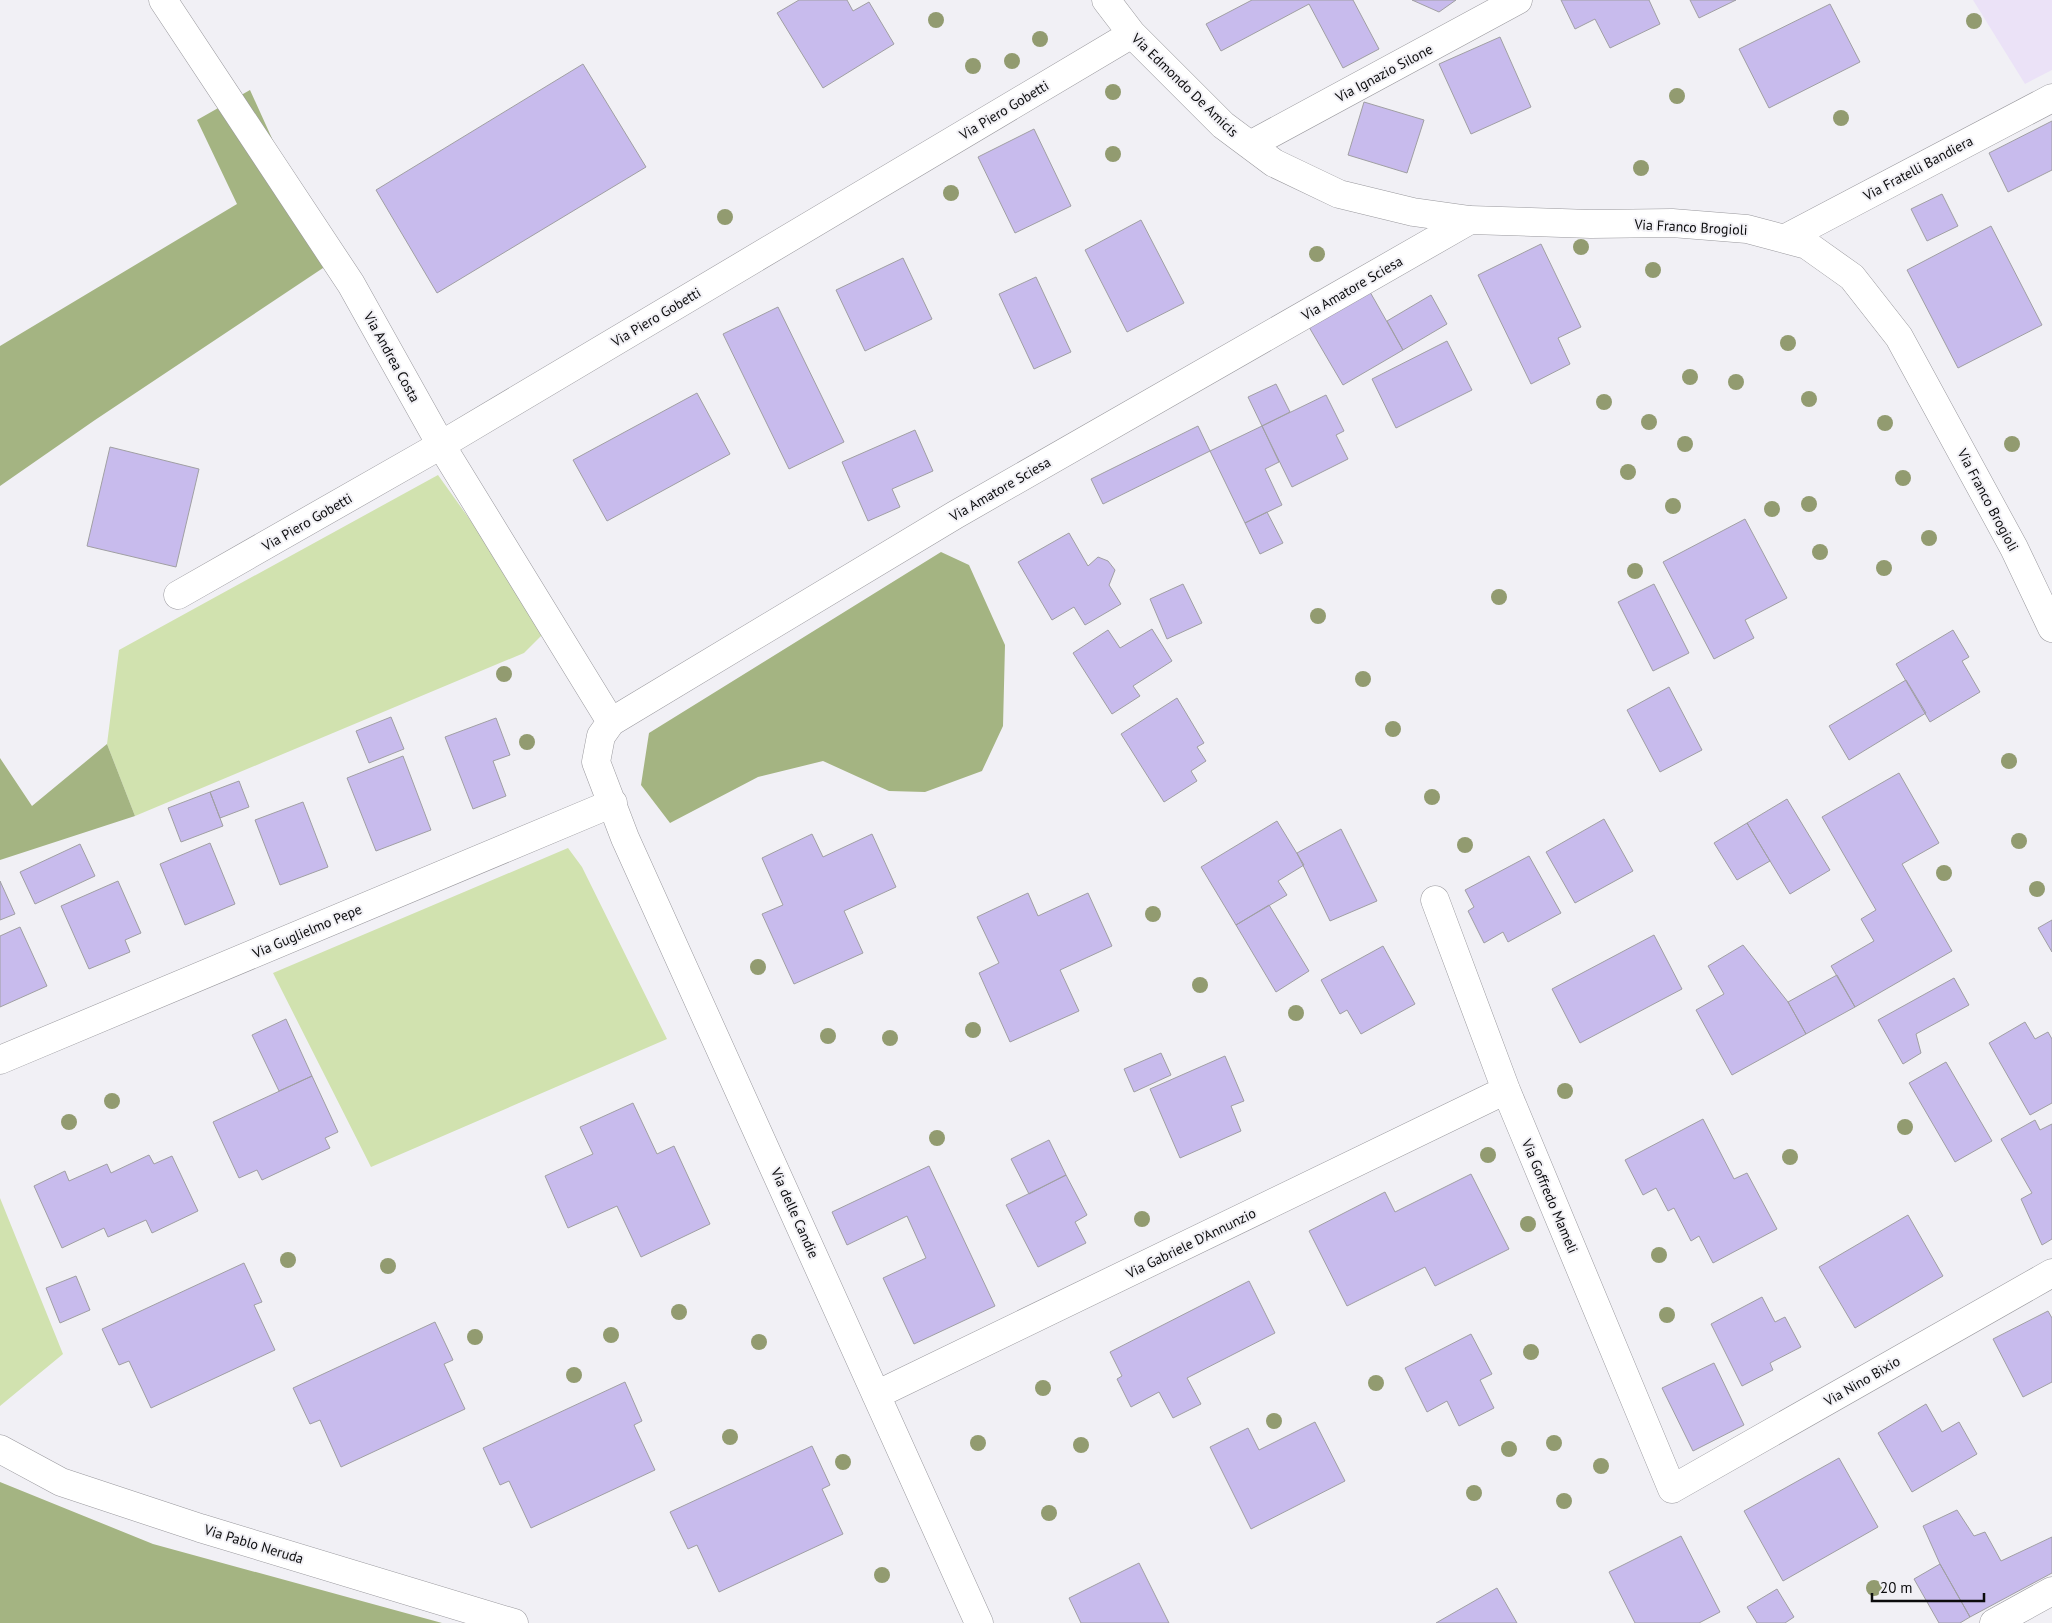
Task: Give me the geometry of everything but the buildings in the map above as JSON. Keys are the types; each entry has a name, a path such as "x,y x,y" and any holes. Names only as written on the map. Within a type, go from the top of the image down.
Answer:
{"street":[{"name":"Via Andrea Costa","path":"162,0 351,284 441,445 611,722"},
{"name":"Via Edmondo De Amicis","path":"1106,0 1132,34 1223,125 1274,163 1339,194 1413,212"},
{"name":"Via Ignazio Silone","path":"1250,145 1518,0"},
{"name":"Via Piero Gobetti","path":"178,595 441,445 1132,34"},
{"name":"Via Fratelli Bandiera","path":"1784,239 2052,98"},
{"name":"Via Franco Brogioli","path":"1413,212 1470,220 1591,224 1672,223 1747,229 1807,245 1852,277 1899,337 2009,540 2052,628"},
{"name":"Via Amatore Sciesa","path":"611,722 956,515 1470,220"},
{"path":"611,722 601,736 596,762 613,803"},
{"name":"Via Guglielmo Pepe","path":"0,1060 613,803"},
{"name":"Via delle Candie","path":"613,803 625,838 979,1623"},
{"name":"Via Goffredo Mameli","path":"1435,900 1506,1090 1672,1489"},
{"name":"Via Gabriele D'Annunzio","path":"876,1395 1506,1090"},
{"name":"Via Nino Bixio","path":"1672,1489 2052,1273"},
{"name":"Via Pablo Neruda","path":"0,1448 61,1482 200,1528 514,1623"},
{"path":"1994,1623 2052,1591"}],"shaded area":[{"path":"1973,0 2052,0 2052,70 2025,84"}],"green space":[{"path":"250,90 329,264 95,420 0,486 0,346 237,204 197,120"},
{"path":"438,475 548,629 524,653 135,816 107,744 119,650"},
{"path":"941,552 969,565 1005,645 1003,726 982,771 925,792 889,791 823,761 758,777 670,823 641,785 649,733"},
{"path":"107,744 135,816 0,860 0,758 32,806"},
{"path":"568,848 582,867 667,1039 371,1167 273,973"},
{"path":"0,1198 63,1354 0,1406"},
{"path":"0,1482 153,1544 442,1623 0,1623"}]}
